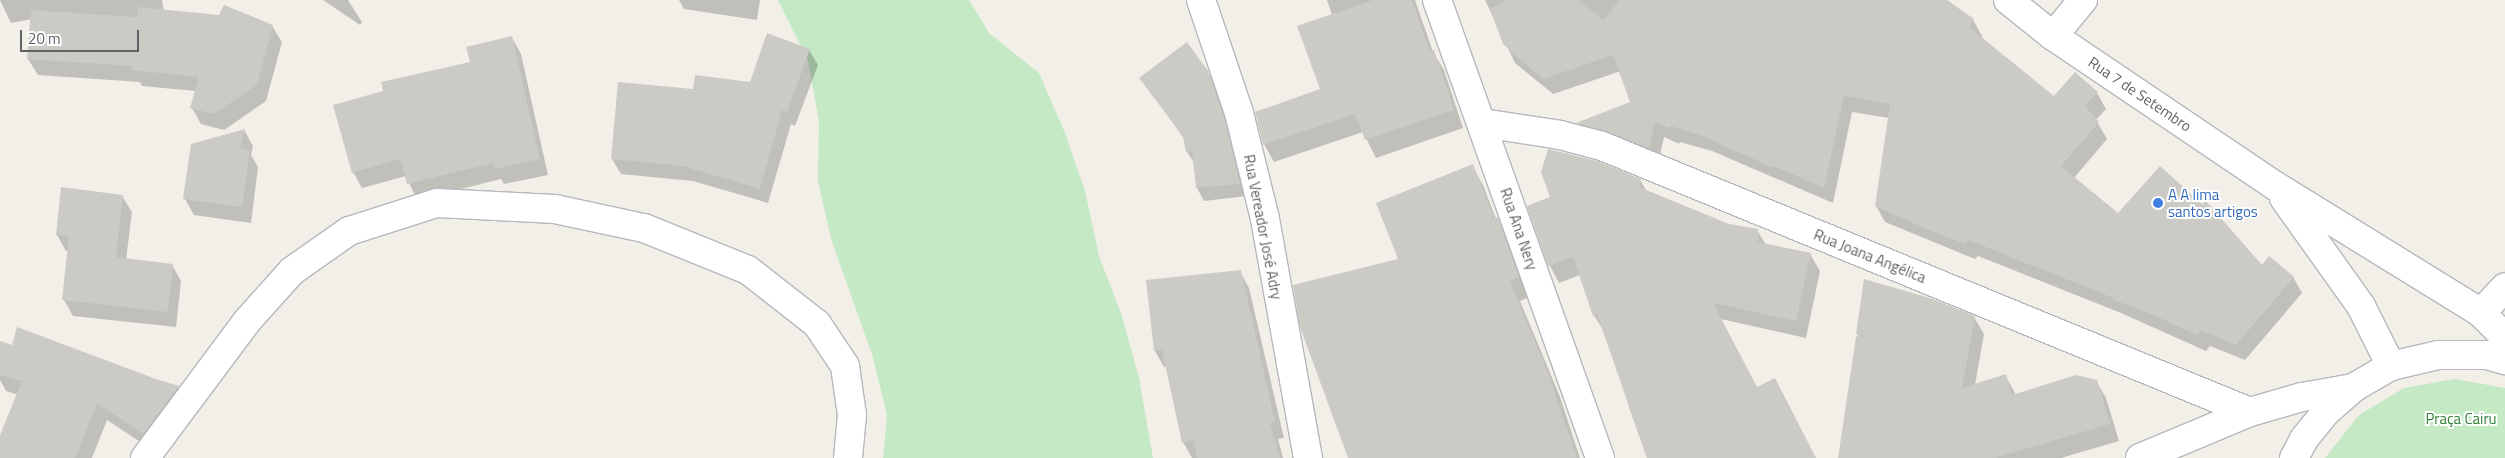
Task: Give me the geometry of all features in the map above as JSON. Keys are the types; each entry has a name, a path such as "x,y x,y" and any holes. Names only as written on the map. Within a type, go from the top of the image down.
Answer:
{"street":[{"name":"Rua Vereador José Adry","path":"1201,0 1239,113 1263,210 1308,458"},
{"name":"Rua Ana Nery","path":"1437,0 1600,458"},
{"name":"Rua 7 de Setembro","path":"2008,0 2053,36 2274,185 2481,314 2505,337"},
{"path":"2053,36 2083,0"},
{"name":"Rua Joana Angélica","path":"1482,123 1560,135 1602,146 2250,412"},
{"path":"2274,185 2361,306 2391,366"},
{"path":"145,458 248,320 292,271 349,230 437,203 564,211 644,228 748,270 817,324 845,366 852,415 848,458"},
{"path":"2481,314 2505,286"},
{"path":"2294,458 2304,439 2327,411 2353,388 2391,366 2438,355 2487,355 2505,360"},
{"path":"2140,458 2250,412 2302,397 2353,388"}],"green space":[{"path":"778,0 969,0 989,33 1039,73 1065,133 1085,191 1099,256 1122,316 1139,378 1153,458 883,458 887,415 872,354 832,242 818,182 819,121 808,61"},
{"name":"Praça Cairu","path":"2455,379 2505,388 2505,458 2325,458 2359,415 2404,388"}],"building":[{"path":"1373,0 1412,0 1430,52 1434,50 1454,110 1365,140 1355,114 1263,145 1255,112 1320,89 1297,26"},
{"path":"1507,0 1579,0 1603,20 1620,0 1947,0 1974,19 1969,27 2054,96 2075,72 2098,92 2085,106 2099,122 2061,166 2118,213 2160,166 2202,204 2206,201 2262,265 2269,256 2294,277 2236,345 2201,330 2197,335 2149,313 2111,299 2113,298 1968,240 1965,244 1929,230 1875,206 1890,104 1844,96 1824,188 1702,136 1671,126 1669,128 1655,122 1649,148 1608,132 1576,123 1630,102 1613,55 1543,79 1503,44 1490,9"},
{"path":"224,5 273,25 257,85 214,114 190,108 199,77 132,70 132,66 27,59 31,10 137,17 138,7 219,15"},
{"path":"767,33 810,49 787,112 782,110 760,189 683,166 611,159 618,82 693,89 695,75 750,82"},
{"path":"512,36 540,159 494,169 493,163 407,184 400,159 352,173 333,105 383,91 381,82 470,62 466,47"},
{"path":"1187,42 1208,71 1224,117 1240,184 1196,188 1192,151 1186,152 1183,136 1139,78"},
{"path":"245,129 240,148 250,150 242,207 183,199 191,144"},
{"path":"1548,149 1597,161 1641,179 1639,187 1729,224 1758,229 1758,242 1811,253 1796,321 1713,303 1757,387 1775,378 1816,458 1647,458 1597,314 1593,316 1573,257 1548,266 1527,206 1550,197 1541,172"},
{"path":"1473,164 1494,218 1498,217 1519,277 1510,281 1549,376 1577,458 1348,458 1300,327 1293,285 1398,259 1376,203"},
{"path":"61,187 123,195 116,257 173,264 168,312 62,300 69,236 56,235"},
{"path":"1241,270 1275,422 1270,423 1280,458 1197,458 1193,440 1182,443 1162,350 1154,351 1146,280"},
{"path":"1864,279 1930,298 1975,316 1962,388 2006,374 2012,395 2076,375 2097,380 2110,424 1995,458 1838,458 1856,337 1860,335 1856,334"},
{"path":"17,327 179,386 143,434 97,403 75,458 0,458 0,435 22,381 0,375 0,341 12,345"}],"place":[{"name":"A A lima santos artigos","path":"2158,203"}]}
